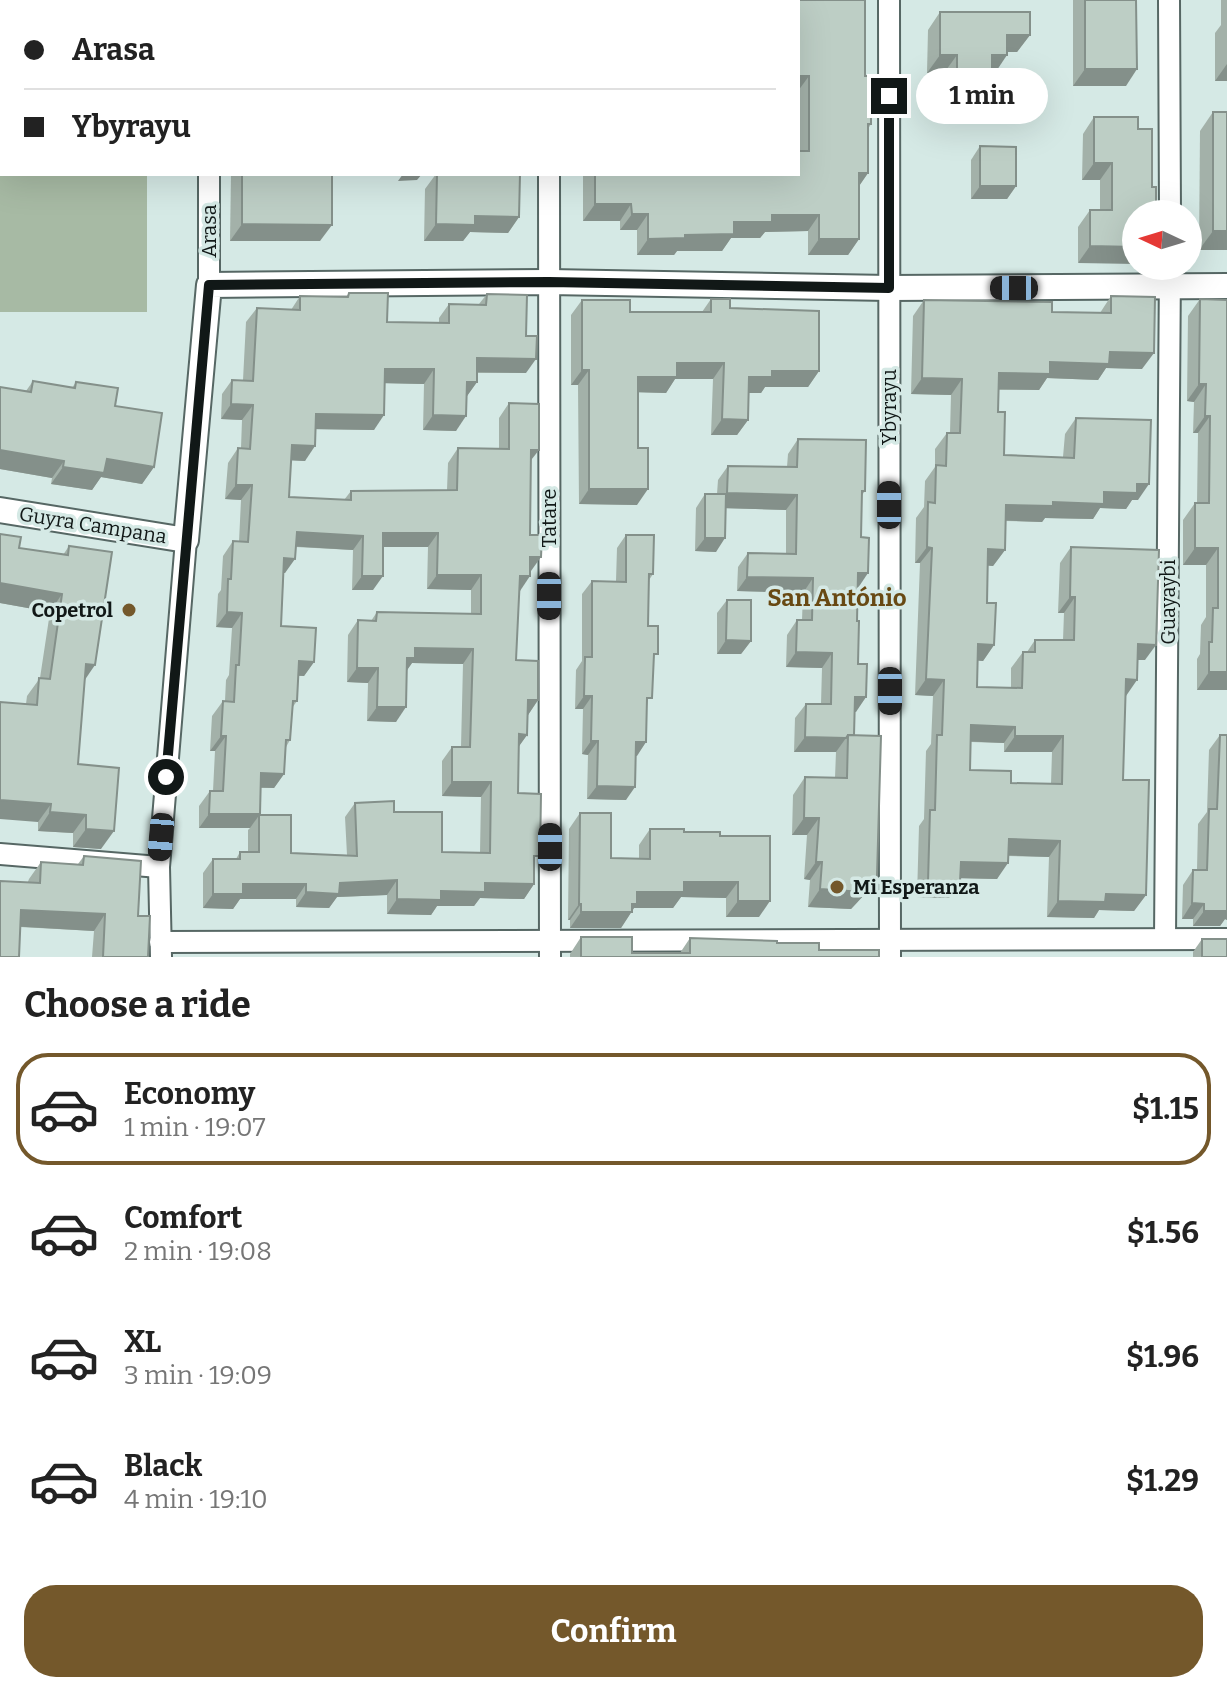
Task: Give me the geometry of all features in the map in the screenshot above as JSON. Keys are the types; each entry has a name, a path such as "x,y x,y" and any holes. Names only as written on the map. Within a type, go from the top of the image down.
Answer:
{"street":[{"name":"Ybyrayu","path":"889,0 890,948"},
{"path":"1169,0 1170,200"},
{"name":"Arasa","path":"161,950 159,867 209,285 209,176"},
{"name":"Tatare","path":"549,176 550,949"},
{"path":"209,285 549,282 889,288 1122,279"},
{"name":"Guayaybi","path":"1165,939 1170,280"},
{"path":"1189,280 1227,286"},
{"name":"Guyra Campana","path":"0,510 186,540"},
{"path":"0,854 159,867"},
{"path":"161,950 890,948 1227,939"}],"green space":[{"path":"0,176 147,176 147,312 0,312"}],"building":[{"path":"800,0 865,0 865,76 871,76 871,124 868,124 868,173 859,173 859,239 819,239 819,215 772,215 772,222 734,222 734,234 648,239 648,214 632,214 631,204 595,204 595,176 800,176 800,151 809,151 809,76 800,76"},
{"path":"1085,0 1136,0 1137,69 1085,69"},
{"path":"940,12 1030,12 1030,35 1007,35 1007,55 992,55 992,94 957,94 957,55 940,55"},
{"path":"1213,112 1227,112 1227,231 1213,231"},
{"path":"1094,117 1138,117 1138,129 1152,129 1152,187 1156,187 1156,200 1122,200 1122,247 1090,246 1090,210 1112,210 1112,163 1094,163"},
{"path":"980,146 1016,147 1016,186 980,186"},
{"path":"242,176 332,176 332,225 242,224"},
{"path":"437,176 520,176 519,217 475,216 475,225 436,224"},
{"path":"349,293 388,293 387,322 449,323 449,304 486,305 487,294 527,295 526,336 537,336 536,359 477,358 477,382 467,382 466,416 433,415 434,369 385,369 384,415 316,414 315,446 292,445 289,497 351,500 351,491 457,490 458,448 509,449 509,403 539,404 539,450 531,450 530,535 542,535 541,557 530,557 530,576 520,576 516,660 538,661 538,700 528,700 527,735 519,734 518,793 541,794 540,856 534,856 534,884 485,883 485,892 441,891 441,900 397,899 397,880 340,883 339,894 306,892 306,884 243,884 243,894 213,894 213,859 240,859 240,852 259,852 259,815 291,815 291,853 357,856 355,803 394,801 394,812 442,812 442,852 490,853 491,782 452,782 452,747 470,747 473,649 415,648 415,658 407,658 406,707 377,707 378,668 357,668 358,620 376,621 377,612 481,614 481,575 437,575 438,533 383,533 383,576 362,576 363,536 297,532 295,559 284,558 281,626 316,628 314,662 299,661 297,701 293,701 290,740 286,740 284,774 261,773 260,814 209,814 210,791 223,791 226,736 221,736 223,701 234,702 236,665 239,665 242,613 227,612 228,579 231,579 233,541 248,542 252,485 236,485 238,448 250,449 253,405 231,404 232,380 253,381 257,308 300,310 300,296 348,297"},
{"path":"1111,296 1155,297 1154,353 1110,352 1109,364 1050,362 1050,374 999,373 998,412 1005,412 1004,455 1074,458 1076,418 1151,420 1149,484 1137,484 1137,493 1104,492 1104,504 1053,502 1053,506 1006,505 1005,550 988,549 987,603 996,603 994,645 978,644 977,687 1022,688 1023,652 1035,652 1035,640 1074,640 1075,597 1070,597 1071,547 1159,550 1156,645 1138,644 1137,680 1126,679 1123,780 1149,780 1146,895 1106,894 1105,902 1058,901 1060,841 1009,839 1008,863 961,862 960,882 928,882 930,810 935,810 937,735 942,735 944,680 926,679 932,548 927,547 928,502 935,503 936,465 946,466 947,433 960,433 962,379 922,378 924,300 1052,302 1052,312 1111,313","holes":["971,725 1015,727 1015,736 1063,736 1062,784 1011,783 1011,771 970,770"]},
{"path":"711,299 730,299 730,308 819,311 819,371 772,371 772,377 749,377 748,420 722,419 724,363 677,363 677,377 638,377 638,448 648,448 648,489 589,489 589,370 582,370 582,300 630,300 630,312 711,312"},
{"path":"1200,299 1227,300 1227,672 1209,672 1213,608 1218,608 1218,548 1195,548 1195,503 1209,503 1210,416 1205,416 1206,384 1199,384"},
{"path":"33,381 75,388 76,382 118,388 115,406 162,413 154,467 107,459 104,473 63,467 64,461 0,450 0,387 31,392"},
{"path":"798,439 866,440 861,537 869,538 868,573 858,573 857,621 858,664 867,664 866,697 855,697 854,735 846,738 805,737 806,704 831,704 832,653 796,652 797,620 812,620 813,578 747,577 748,553 796,554 797,495 727,493 728,466 797,467"},
{"path":"705,494 726,494 725,538 705,538"},
{"path":"0,534 21,537 19,548 68,555 69,546 112,552 95,665 86,664 78,764 119,768 114,831 86,829 86,815 50,812 51,804 0,800 0,702 37,705 39,678 50,679 62,594 0,583"},
{"path":"626,535 654,535 653,574 649,574 648,626 658,626 658,654 654,654 652,698 647,698 646,742 636,742 635,787 597,786 598,741 591,741 592,696 584,696 585,657 592,657 592,581 626,582"},
{"path":"727,600 751,600 751,641 726,640"},
{"path":"848,735 881,736 877,876 863,892 820,889 822,862 816,862 819,818 804,818 805,777 847,778"},
{"path":"1220,735 1227,735 1227,911 1204,911 1204,904 1192,903 1193,870 1207,870 1209,809 1217,809"},
{"path":"580,813 611,813 611,858 650,859 650,829 720,832 720,836 770,836 770,901 738,901 738,882 684,882 684,892 637,892 637,904 632,904 632,912 581,912"},
{"path":"84,856 141,861 138,916 150,916 148,957 103,957 105,914 21,910 19,957 0,957 0,881 40,883 41,862 83,865"},
{"path":"581,937 632,937 632,953 690,953 690,938 819,943 819,950 879,950 879,957 581,957"},
{"path":"1202,939 1227,939 1227,957 1202,957"}],"place":[{"name":"Copetrol","path":"129,610"},
{"name":"Mi Esperanza","path":"837,887"}],"district":[{"name":"San António","path":"837,598"}],"route":[{"path":"166,777 209,285 549,282 889,288 889,96"}]}
